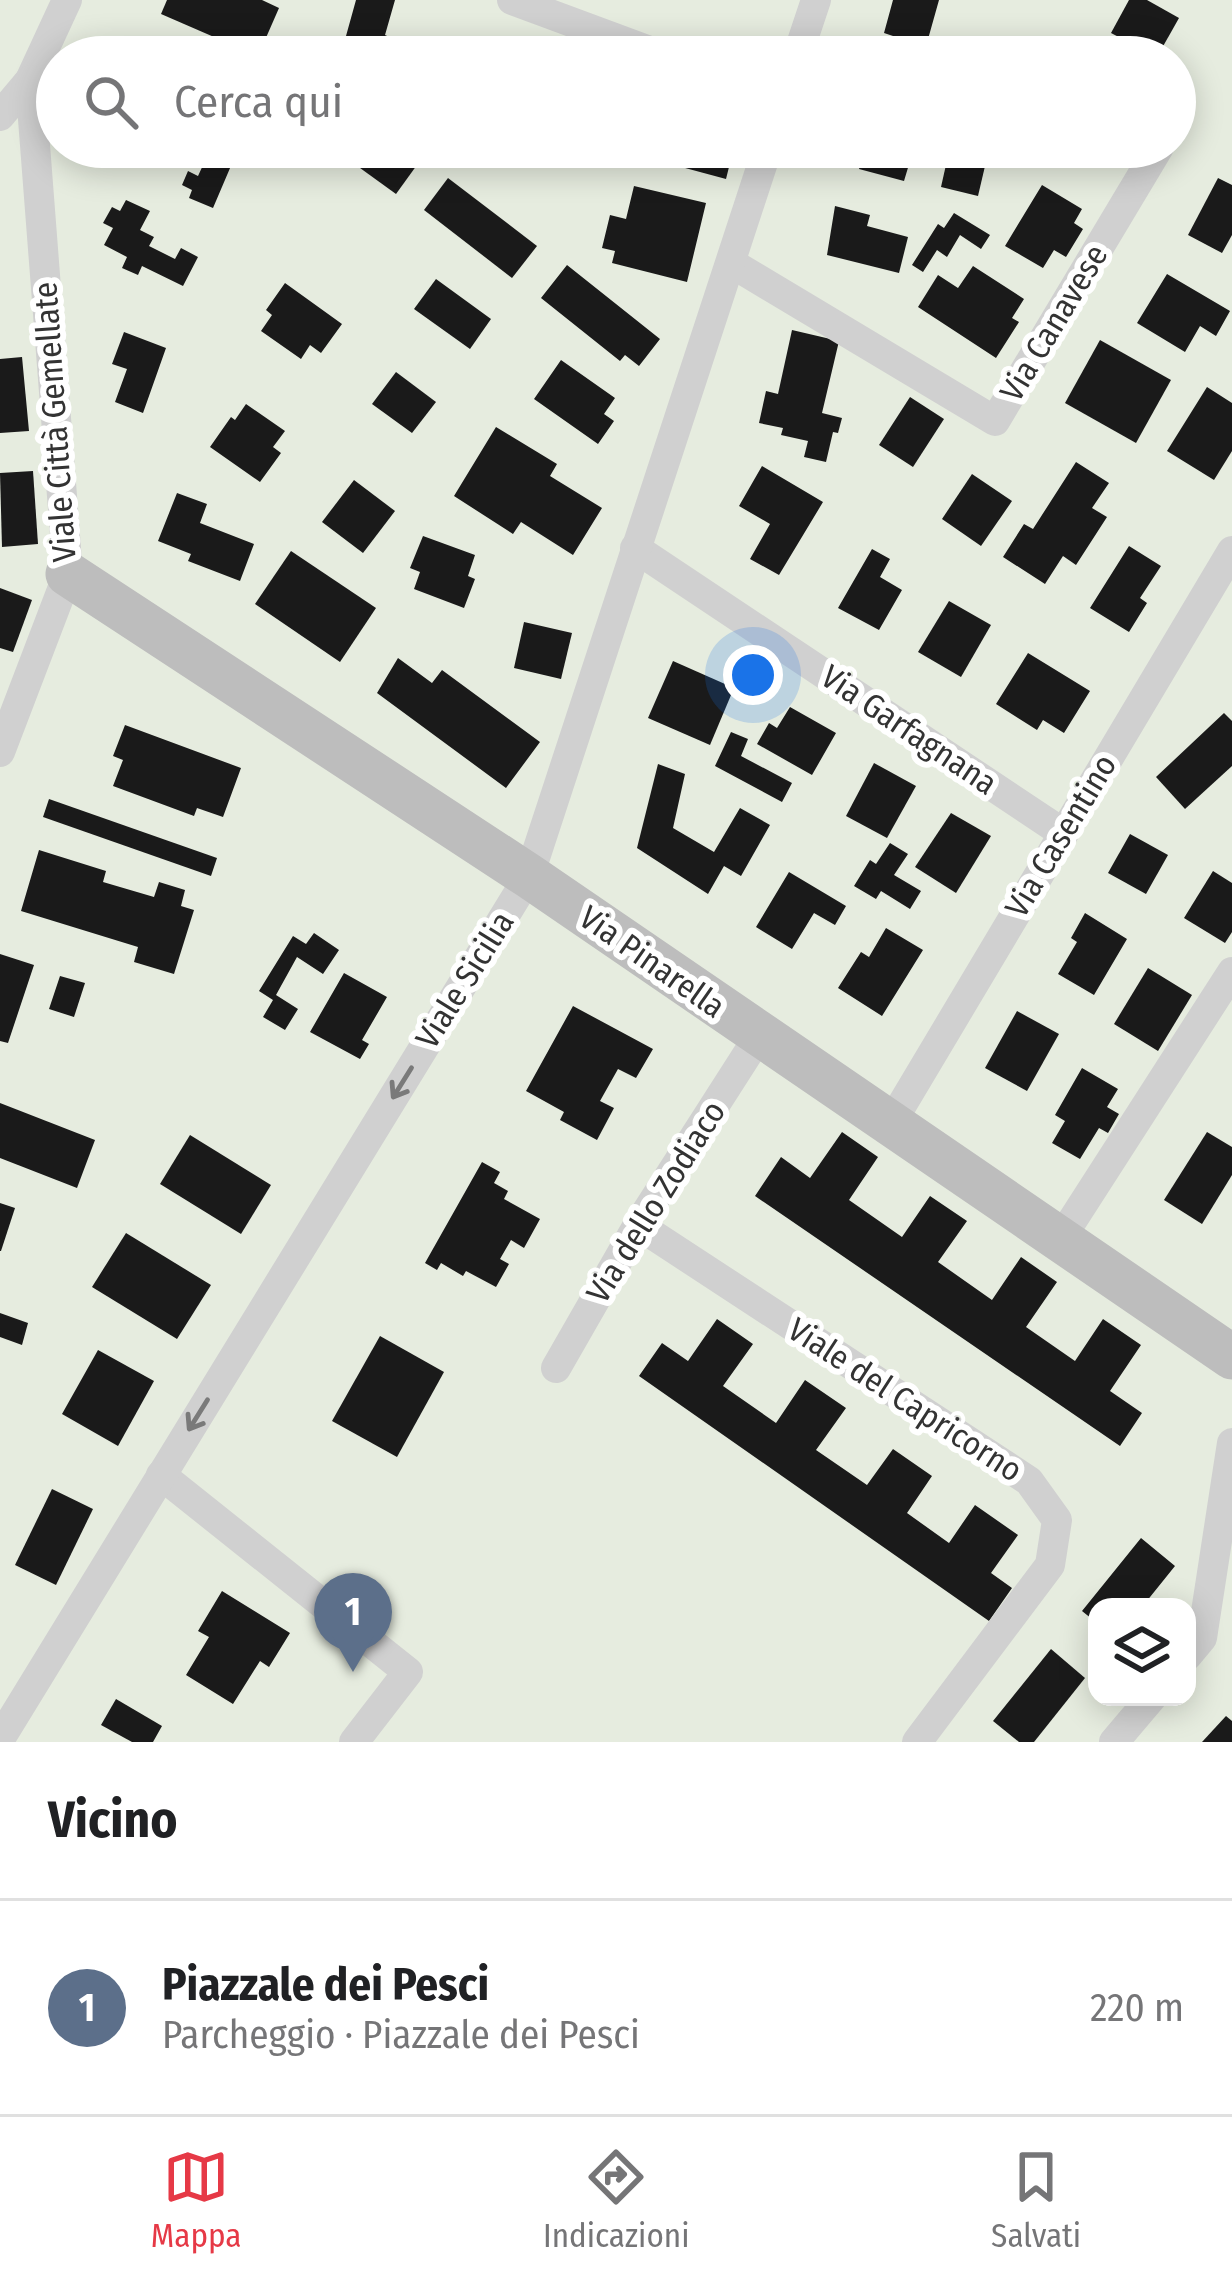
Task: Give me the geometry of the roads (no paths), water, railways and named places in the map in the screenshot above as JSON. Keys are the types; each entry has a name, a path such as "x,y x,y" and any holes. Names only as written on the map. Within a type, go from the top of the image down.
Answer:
{"street":[{"path":"50,36 67,0"},
{"path":"512,0 557,7 620,36"},
{"path":"804,36 816,0"},
{"path":"0,116 36,67"},
{"name":"Viale Città Gemellate","path":"30,80 36,158"},
{"name":"Viale Città Gemellate","path":"0,752 68,574 37,168"},
{"name":"Viale Sicilia","path":"0,1738 529,876 761,168"},
{"name":"Via Canavese","path":"731,263 995,422 1146,168"},
{"name":"Via Garfagnana","path":"635,548 1063,833"},
{"name":"Via Casentino","path":"891,1123 1232,550"},
{"name":"Via Pinarella","path":"68,574 529,876 1232,1357"},
{"path":"1061,1238 1232,972"},
{"name":"Via dello Zodiaco","path":"556,1368 638,1225 758,1036"},
{"name":"Viale del Capricorno","path":"638,1225 1029,1481 1057,1520 1050,1565 917,1742"},
{"path":"1196,1645 1202,1638 1232,1443"},
{"path":"161,1475 408,1672 353,1742"},
{"path":"1114,1742 1144,1706"}],"place":[{"name":"Piazzale dei Pesci","path":"353,1672"}]}
